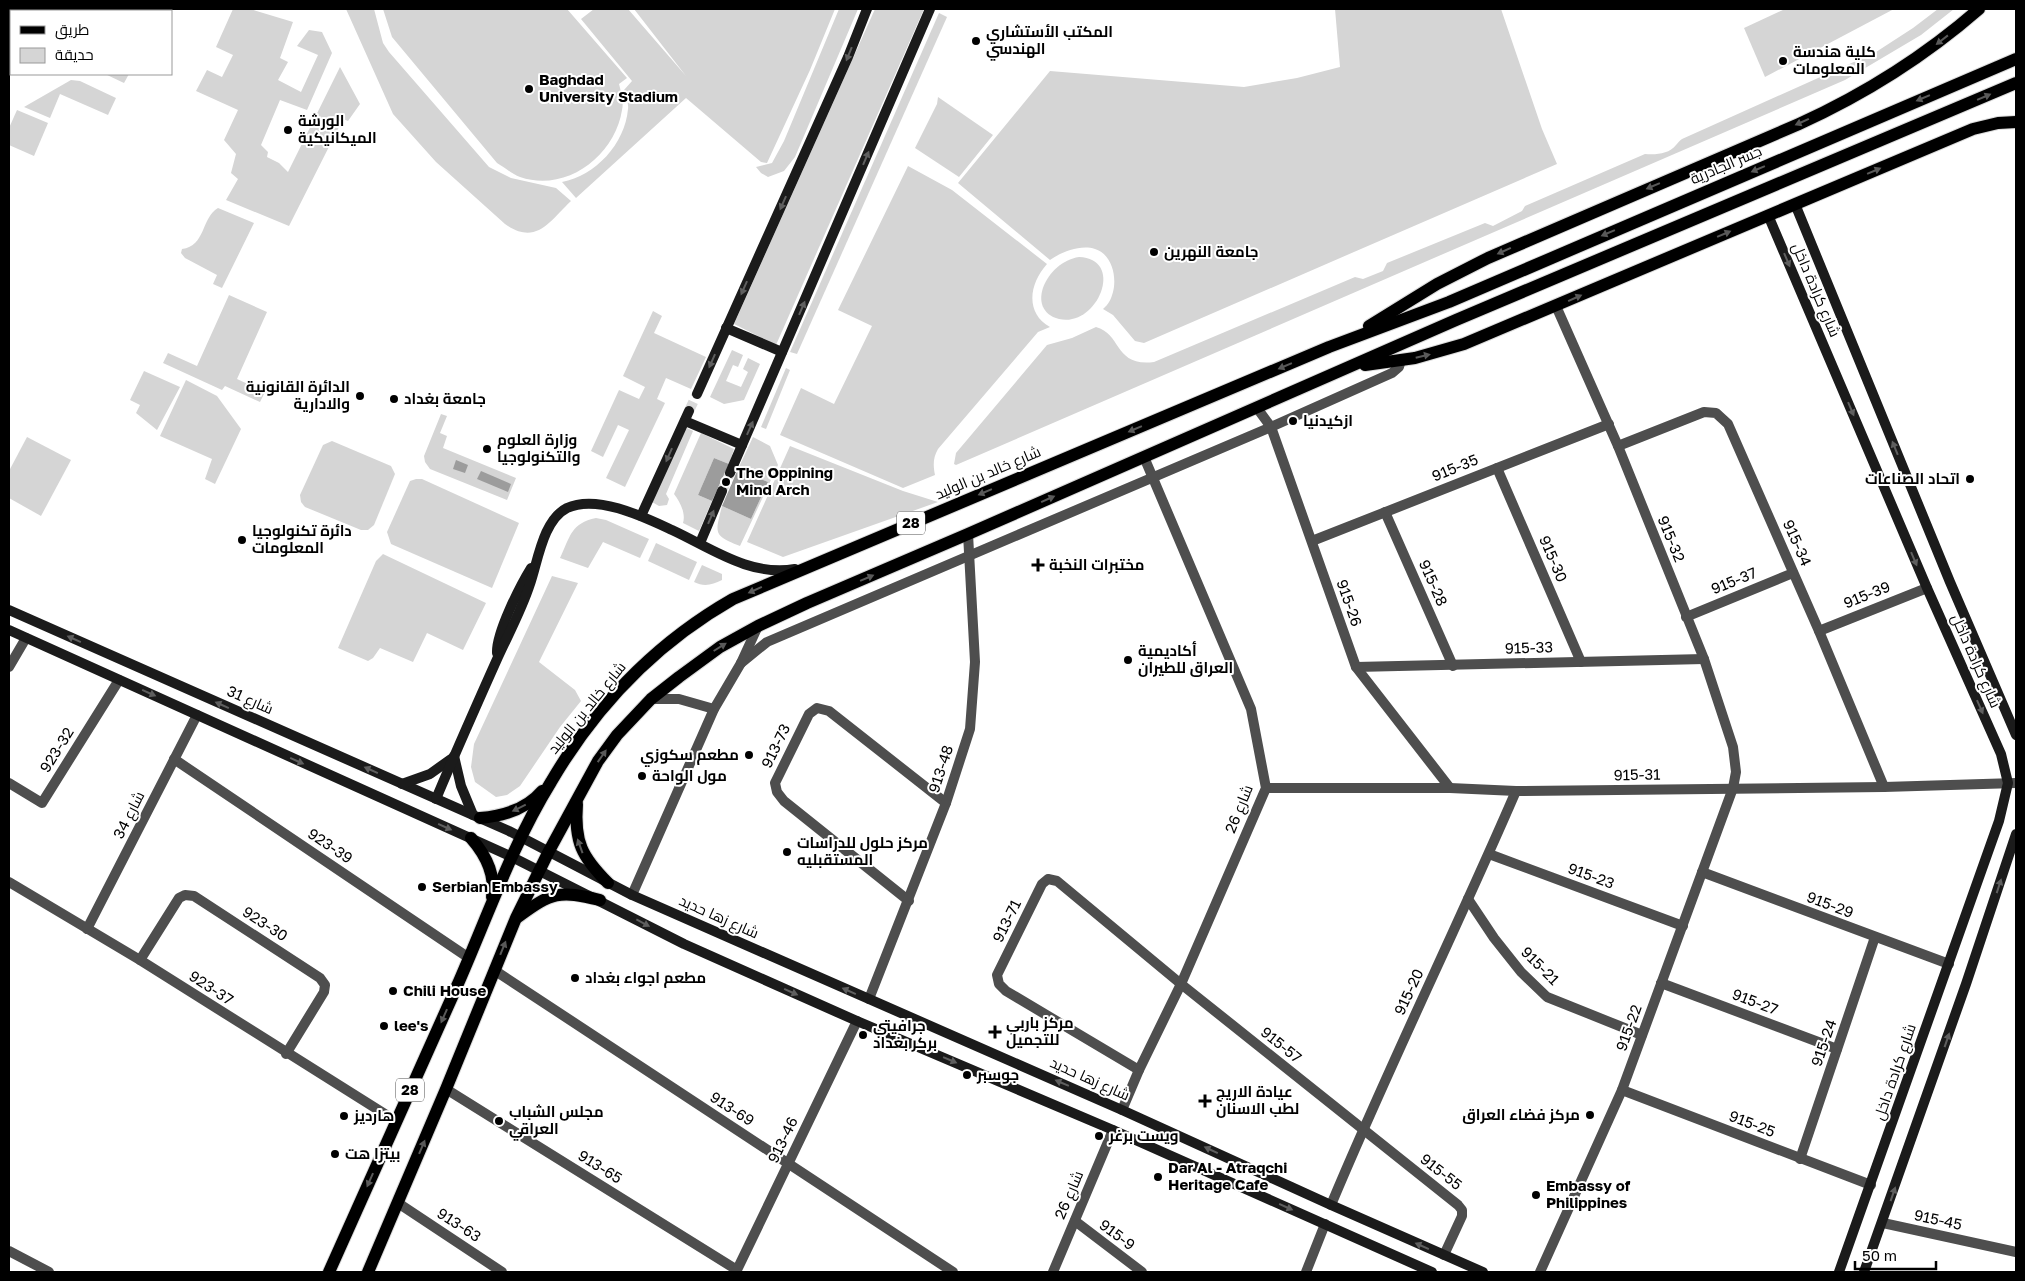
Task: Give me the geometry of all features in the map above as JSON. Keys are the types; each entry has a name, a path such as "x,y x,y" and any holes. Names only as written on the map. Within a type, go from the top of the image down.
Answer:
{"main road":[{"path":"1329,346 1359,332 1438,284 1488,258 1799,124 1844,102 1909,63 1979,9"},
{"name":"جسر الجادرية","path":"1329,346 1449,302 2016,58"},
{"path":"1341,371 1456,320 2016,84"},
{"path":"1341,371 1432,354 1456,347 1973,130 1998,123 2016,122"},
{"name":"شارع خالد بن الوليد","path":"329,1272 512,857 550,782 577,743 619,690 650,658 700,618 733,599 1329,346"},
{"name":"28","path":"368,1272 516,918 539,870 598,761 612,741 651,699 720,647 758,626 1341,371"},
{"path":"476,816 496,816 512,812 540,794 550,782"},
{"path":"577,798 575,824 580,846 593,868 608,883"},
{"path":"471,838 480,849 490,872 493,892 491,907"},
{"path":"516,918 540,901 554,895 574,894 600,900"}],"street":[{"path":"696,394 848,57 866,9"},
{"path":"730,473 930,9"},
{"name":"شارع كرادة داخل","path":"1795,204 1950,582 2016,735"},
{"name":"شارع كرادة داخل","path":"1768,215 1926,588 2002,754 2012,782 1839,1272"},
{"name":"915-32","path":"1556,306 1618,446 1704,659 1733,747 1736,772 1734,788"},
{"path":"726,328 782,352"},
{"path":"741,662 767,642 1271,427 1392,373 1398,367 1401,360"},
{"name":"915-26","path":"1257,408 1271,427 1356,667 1450,788"},
{"path":"641,516 689,411"},
{"name":"915-34","path":"1618,446 1704,412 1716,413 1728,424 1819,631 1884,787"},
{"path":"685,421 742,445"},
{"name":"915-35","path":"1312,541 1608,424"},
{"name":"شارع 26","path":"1122,1110 1139,1070 1181,984 1266,788 1252,709 1144,457"},
{"name":"915-30","path":"1497,468 1580,662"},
{"path":"700,543 722,491"},
{"path":"436,799 527,594 543,541 554,519 565,509 577,504 603,505 641,516 700,543 729,559 759,568 783,571 820,562"},
{"name":"915-28","path":"1385,512 1454,666"},
{"name":"913-48","path":"869,999 946,803 970,729 975,662 968,534"},
{"name":"915-37","path":"1686,616 1793,572"},
{"name":"915-39","path":"1819,631 1926,588"},
{"name":"شارع 31","path":"9,610 522,837"},
{"path":"632,895 714,709 741,662 758,626"},
{"path":"9,630 512,857 684,944 856,1021 1113,1130 1432,1272"},
{"path":"9,667 26,638"},
{"name":"915-33","path":"1356,667 1704,659"},
{"name":"923-32","path":"9,783 42,803 118,680"},
{"path":"651,699 679,699 714,709"},
{"name":"913-73","path":"909,901 784,802 777,792 775,783 808,714 817,708 829,710 946,803"},
{"name":"شارع 34","path":"87,929 197,715"},
{"path":"402,784 430,774 454,756"},
{"path":"454,756 461,786 476,816"},
{"name":"923-39","path":"174,759 469,958"},
{"name":"915-31","path":"1266,788 1450,788 1516,791 1884,787 2012,782"},
{"name":"915-22","path":"1540,1272 1622,1090 1734,788"},
{"name":"915-20","path":"1331,1205 1362,1129 1489,854 1516,791"},
{"path":"1864,1272 1883,1223 1966,984 2016,834"},
{"name":"شارع زها حديد","path":"522,837 632,895 1122,1110 1483,1272"},
{"name":"915-23","path":"1489,854 1683,926"},
{"path":"552,876 547,869 548,864 554,858 562,858"},
{"name":"915-29","path":"1702,872 1949,964"},
{"name":"913-71","path":"1139,1070 1006,991 999,984 997,975 1042,884 1048,879 1057,881 1181,984"},
{"name":"923-37","path":"9,882 140,960 286,1054 396,1121"},
{"name":"923-30","path":"140,960 179,898 185,895 194,896 320,978 325,986 324,992 286,1054"},
{"name":"915-21","path":"1468,898 1494,938 1522,972 1547,997 1642,1035"},
{"name":"915-24","path":"1800,1158 1875,937"},
{"name":"913-69","path":"494,970 953,1272"},
{"name":"915-27","path":"1662,983 1837,1050"},
{"name":"915-57","path":"1181,984 1362,1129"},
{"name":"913-46","path":"736,1271 856,1021"},
{"name":"913-65","path":"446,1089 736,1271"},
{"name":"915-25","path":"1622,1090 1871,1185"},
{"name":"915-55","path":"1362,1129 1462,1210 1462,1216 1444,1255"},
{"name":"شارع 26","path":"1053,1272 1113,1130"},
{"name":"913-63","path":"398,1204 502,1272"},
{"name":"915-9","path":"1074,1221 1142,1272"},
{"name":"915-45","path":"1883,1223 2016,1252"},
{"path":"1306,1272 1325,1224"},
{"path":"9,1251 48,1272"}],"green space":[{"path":"233,9 250,9 293,22 280,58 288,62 278,80 301,92 318,55 297,46 309,30 322,32 332,53 307,110 280,100 261,145 268,152 267,157 279,163 288,172 340,67 360,104 348,121 343,119 289,226 226,200 238,179 231,173 236,154 224,140 238,110 196,91 207,70 222,77 233,55 216,47"},
{"path":"346,9 374,9 383,43 389,52 489,167 511,178 556,188 571,201 549,223 534,232 525,233 505,224 436,162 393,114"},
{"name":"Baghdad University Stadium","path":"383,9 567,9 627,78 619,84 623,107 610,142 599,156 586,167 571,175 554,180 537,181 514,174 497,163 392,37"},
{"path":"594,9 628,9 686,76 634,9 835,9 810,70 767,163 761,162 686,98 576,198 562,182 586,173 597,165 614,146 626,122 628,109 624,90 632,81 581,19"},
{"path":"839,9 858,9 795,157 784,171 768,177 756,167 772,163 784,141"},
{"path":"875,9 924,9 776,345 734,324"},
{"path":"1335,9 1501,9 1542,129 1557,164 1144,343 1135,341 1113,315 1103,309 1111,299 1114,286 1114,273 1106,256 1095,249 1084,247 1065,252 1050,260 958,183 1050,71 1244,87 1297,78 1340,67"},
{"name":"كلية هندسة المعلومات","path":"1785,9 1894,9 1765,77 1744,28"},
{"path":"1938,9 1954,9 1921,35 1845,80 956,465 954,464 956,453 1047,345 1072,338 1096,327 1110,336 1125,355 1132,360 1154,362 1355,277 1363,279 1383,271 1387,263 1485,223 1493,226 1522,211 1525,206 1645,154 1666,152 1682,139 1876,52"},
{"path":"939,13 947,17 797,354 790,352"},
{"path":"107,75 128,75 124,83"},
{"path":"71,80 80,81 116,98 108,115 60,94 50,118 24,107"},
{"path":"938,97 993,135 959,177 915,148 937,104"},
{"path":"17,110 48,123 34,156 9,145 9,128"},
{"path":"908,166 952,190 1047,264 1036,280 1032,298 1036,314 1050,327 1038,332 938,449 934,462 935,475 903,488 780,435 801,388 834,404 872,326 838,310"},
{"path":"218,208 254,223 222,288 213,284 217,275 185,258 181,253 182,249 190,247 195,243 209,218"},
{"path":"1079,257 1093,261 1101,269 1103,280 1101,292 1094,304 1085,313 1073,319 1059,319 1048,314 1043,306 1041,297 1044,286 1049,276 1057,268 1067,261"},
{"path":"229,295 267,312 237,379 265,392 260,402 225,386 222,390 163,363 168,353 197,366"},
{"path":"653,311 662,316 654,333 706,357 691,389 666,378 657,399 665,403 625,487 606,478 629,430 618,425 603,457 591,451 619,390 639,399 645,387 623,376"},
{"path":"732,350 743,355 738,367 733,365 726,381 741,387 748,372 743,369 748,358 760,364 744,400 724,404 710,397"},
{"path":"786,368 790,370 766,429 761,427"},
{"path":"144,371 180,387 157,430 136,413 140,405 130,400"},
{"path":"186,380 217,396 241,429 215,484 205,479 212,459 160,436"},
{"path":"441,414 447,416 440,433 447,436 443,448 516,478 507,500 430,469 425,462 424,456"},
{"path":"687,428 693,431 666,494 669,499 667,505 659,506 652,502"},
{"path":"701,433 734,449 729,464 714,458 698,495 712,501 699,531 683,523 683,512 674,494"},
{"path":"27,437 71,460 41,516 9,498 9,471"},
{"path":"753,437 770,446 778,465 740,546 721,536 718,532 718,523 722,506 751,519 768,482 738,469"},
{"path":"332,441 391,466 395,474 374,525 368,530 361,530 305,507 301,502 300,495 323,445"},
{"path":"790,446 903,491 938,502 783,557 747,542"},
{"path":"422,479 519,523 492,588 391,544 387,532 410,481"},
{"path":"596,518 606,520 649,539 640,558 603,542 588,568 560,558 569,537 576,527 581,523"},
{"path":"656,543 697,562 689,580 648,561"},
{"path":"383,554 486,603 463,650 427,633 413,662 380,648 373,658 368,661 338,648 376,561"},
{"path":"702,565 722,574 722,580 708,585 694,582"},
{"path":"552,576 578,583 539,662 575,690 581,701 560,727 520,786 507,795 496,797 475,782 471,767 474,744"}],"shaded area":[{"path":"714,458 729,464 712,501 698,495"},
{"path":"456,460 468,465 465,473 453,469"},
{"path":"738,469 768,482 751,519 722,506"},
{"path":"481,471 511,484 508,492 477,479"}],"tunnel":[{"path":"689,411 697,394"},
{"path":"722,491 730,473"}],"place":[{"name":"المكتب الأستشاري الهندسي","path":"976,41"},
{"name":"كلية هندسة المعلومات","path":"1783,61"},
{"name":"Baghdad University Stadium","path":"529,89"},
{"name":"الورشة الميكانيكية","path":"288,130"},
{"name":"جامعة النهرين","path":"1154,252"},
{"name":"الدائرة القانونية والادارية","path":"360,396"},
{"name":"جامعة بغداد","path":"394,399"},
{"name":"ازكيدنيا","path":"1293,421"},
{"name":"وزارة العلوم والتكنولوجيا","path":"487,449"},
{"name":"اتحاد الصناعات","path":"1970,479"},
{"name":"The Oppining Mind Arch","path":"726,482"},
{"name":"دائرة تكنولوجيا المعلومات","path":"242,540"},
{"name":"مختبرات النخبة","path":"1038,565"},
{"name":"أكاديمية العراق للطيران","path":"1128,660"},
{"name":"مطعم سكوزي","path":"749,755"},
{"name":"مول الواحة","path":"642,776"},
{"name":"مركز حلول للدراسات المستقبليه","path":"787,852"},
{"name":"Serbian Embassy","path":"422,887"},
{"name":"مطعم اجواء بغداد","path":"575,978"},
{"name":"Chili House","path":"393,991"},
{"name":"lee's","path":"384,1026"},
{"name":"مركز باربي للتجميل","path":"995,1032"},
{"name":"جرافيتي بركر بغداد","path":"863,1035"},
{"name":"جوسبر","path":"967,1075"},
{"name":"عيادة الاريج لطب الاسنان","path":"1205,1101"},
{"name":"مركز فضاء العراق","path":"1590,1115"},
{"name":"هارديز","path":"344,1116"},
{"name":"مجلس الشباب العراقي","path":"499,1121"},
{"name":"ويست برغر","path":"1099,1136"},
{"name":"بيتزا هت","path":"335,1154"},
{"name":"Dar Al - Atraqchi Heritage Cafe","path":"1158,1177"},
{"name":"Embassy of Philippines","path":"1536,1195"}]}
